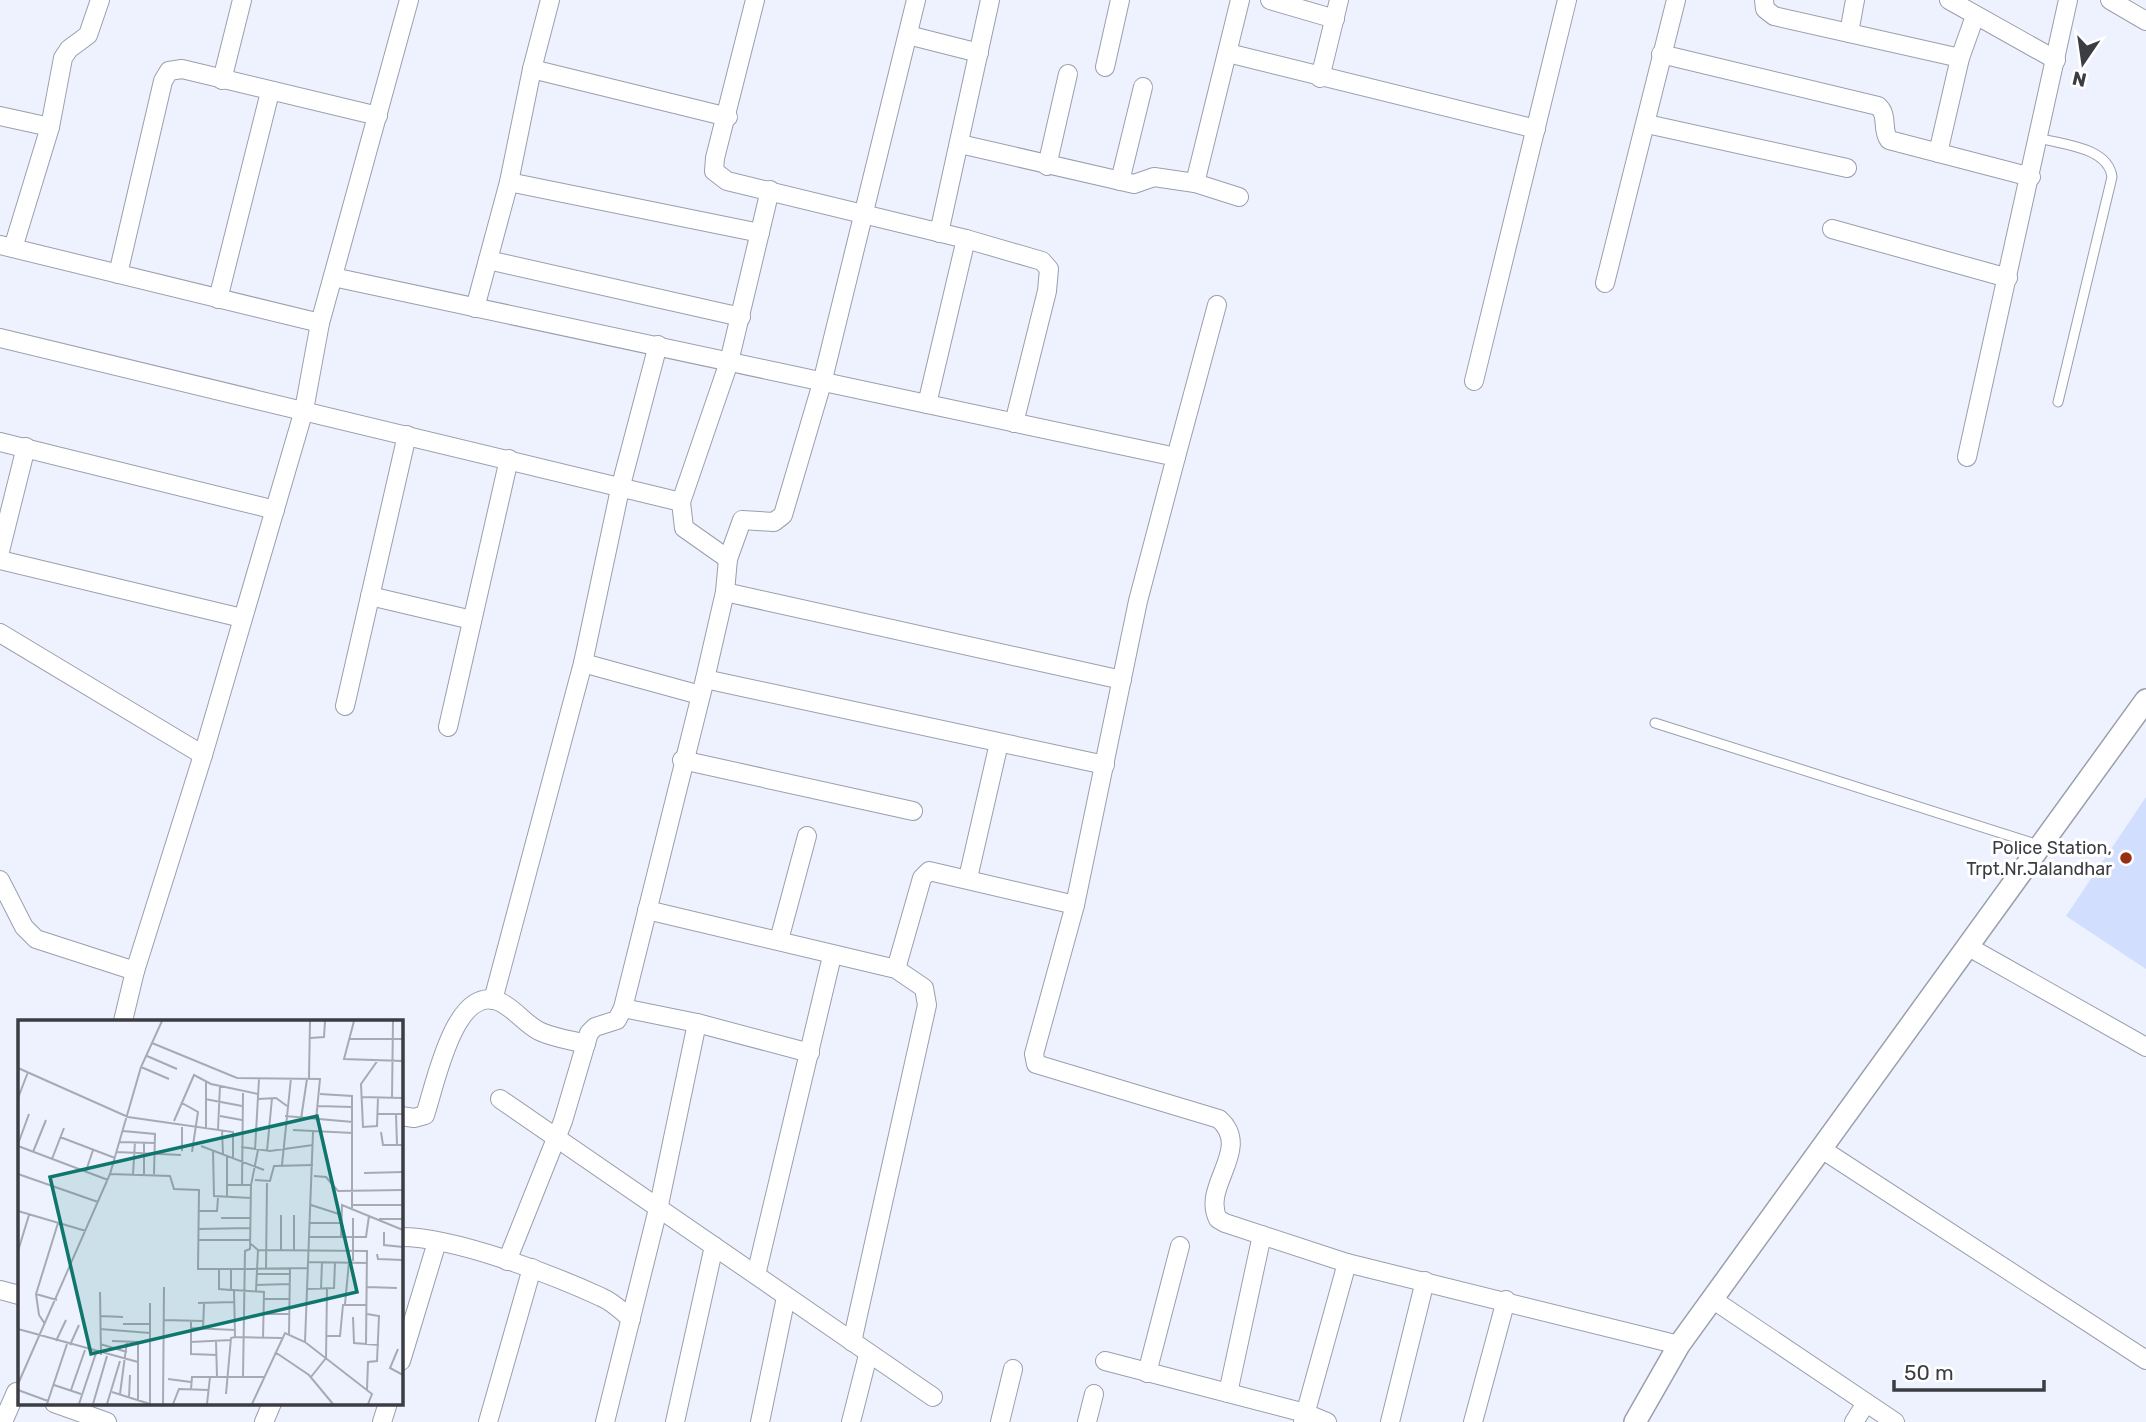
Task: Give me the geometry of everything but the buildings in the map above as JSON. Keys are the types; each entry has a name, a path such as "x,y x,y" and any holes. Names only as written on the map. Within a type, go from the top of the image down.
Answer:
{"street":[{"path":"100,0 88,35 69,49 63,58 50,127 7,247 320,323"},
{"path":"222,80 242,0"},
{"path":"123,1020 135,971 203,755 275,510 303,410 320,323 409,0"},
{"path":"475,308 509,182 532,69 550,0"},
{"path":"754,0 714,171 727,181 866,213 1042,261 1049,269 1047,291 1014,423"},
{"path":"507,1261 556,1137 591,1030 617,1020 623,1008 725,592 727,559 742,520 774,522 783,515 822,383 866,213 916,0"},
{"path":"939,233 990,0"},
{"path":"1105,66 1119,0"},
{"path":"1195,183 1240,0"},
{"path":"1270,0 1335,19"},
{"path":"1320,78 1339,0"},
{"path":"1474,381 1567,0"},
{"path":"1605,283 1676,0"},
{"path":"1765,0 1765,9 1774,16 1960,58"},
{"path":"1849,33 1855,0"},
{"path":"1949,0 2056,60"},
{"path":"1967,457 2068,0"},
{"path":"2110,0 2146,21"},
{"path":"1938,153 1960,58 1975,16"},
{"path":"908,35 979,52"},
{"path":"1228,53 1320,78 1536,129"},
{"path":"1661,54 1878,106 1884,114 1885,133 1889,140 2031,177"},
{"path":"118,274 163,81 169,71 182,69 377,116"},
{"path":"532,69 728,117"},
{"path":"1046,166 1068,74"},
{"path":"1120,181 1143,87"},
{"path":"218,299 270,92"},
{"path":"0,116 50,127"},
{"path":"1647,124 1847,168"},
{"path":"960,144 1137,185 1154,177 1195,183 1239,197"},
{"path":"509,182 760,233"},
{"path":"727,559 684,528 681,502 729,362 770,190"},
{"path":"1832,229 2008,278"},
{"path":"926,404 966,239"},
{"path":"488,260 741,317"},
{"path":"333,277 1176,457"},
{"path":"1217,305 1138,601 1075,905 1035,1061 1040,1066 1219,1119 1230,1133 1232,1144 1215,1213 1225,1223 1347,1262 1679,1345"},
{"path":"0,338 681,502"},
{"path":"493,1000 583,663 620,489 658,345"},
{"path":"345,706 407,435"},
{"path":"0,442 275,510"},
{"path":"0,551 26,447"},
{"path":"448,727 509,459"},
{"path":"0,560 242,618"},
{"path":"725,592 1122,680"},
{"path":"370,596 472,620"},
{"path":"0,633 203,755"},
{"path":"583,663 1105,765"},
{"path":"1635,1422 1679,1345 2146,700"},
{"path":"968,878 999,743"},
{"path":"682,760 913,811"},
{"path":"779,940 807,836"},
{"path":"896,969 924,874 935,871 1075,905"},
{"path":"0,880 24,927 36,939 135,971"},
{"path":"647,910 779,940 832,956 896,969 923,988 926,1005 852,1342"},
{"path":"1967,946 2146,1047"},
{"path":"756,1275 832,956"},
{"path":"402,1116 414,1118 425,1115 456,1025 464,1010 478,1001 493,1000 515,1010 539,1031 586,1044"},
{"path":"623,1008 697,1023 810,1052"},
{"path":"608,1421 659,1205 697,1023"},
{"path":"500,1099 659,1205 868,1355 933,1397"},
{"path":"1820,1148 2146,1360"},
{"path":"1227,1393 1262,1235"},
{"path":"402,1237 437,1242 532,1268 602,1297 631,1319"},
{"path":"402,1357 437,1242"},
{"path":"1147,1373 1180,1246"},
{"path":"675,1422 714,1247"},
{"path":"1304,1418 1347,1262"},
{"path":"488,1422 532,1268"},
{"path":"1390,1422 1425,1281"},
{"path":"0,1290 18,1295"},
{"path":"760,1422 786,1297"},
{"path":"1712,1299 1895,1422"},
{"path":"1473,1422 1506,1300"},
{"path":"851,1422 868,1355"},
{"path":"1105,1361 1227,1393 1304,1418 1327,1422"},
{"path":"1000,1422 1013,1369"},
{"path":"3,1422 12,1391"},
{"path":"1087,1422 1094,1394"},
{"path":"1854,1422 1866,1403"},
{"path":"57,1404 107,1422"},
{"path":"264,1422 272,1404"},
{"path":"382,1422 388,1404"}],"lane":[{"path":"2039,138 2096,154 2106,160 2112,177 2058,402"},
{"path":"1655,723 2040,846"}],"place":[{"name":"Police Station, Trpt.Nr.Jalandhar","path":"2126,858"}]}
